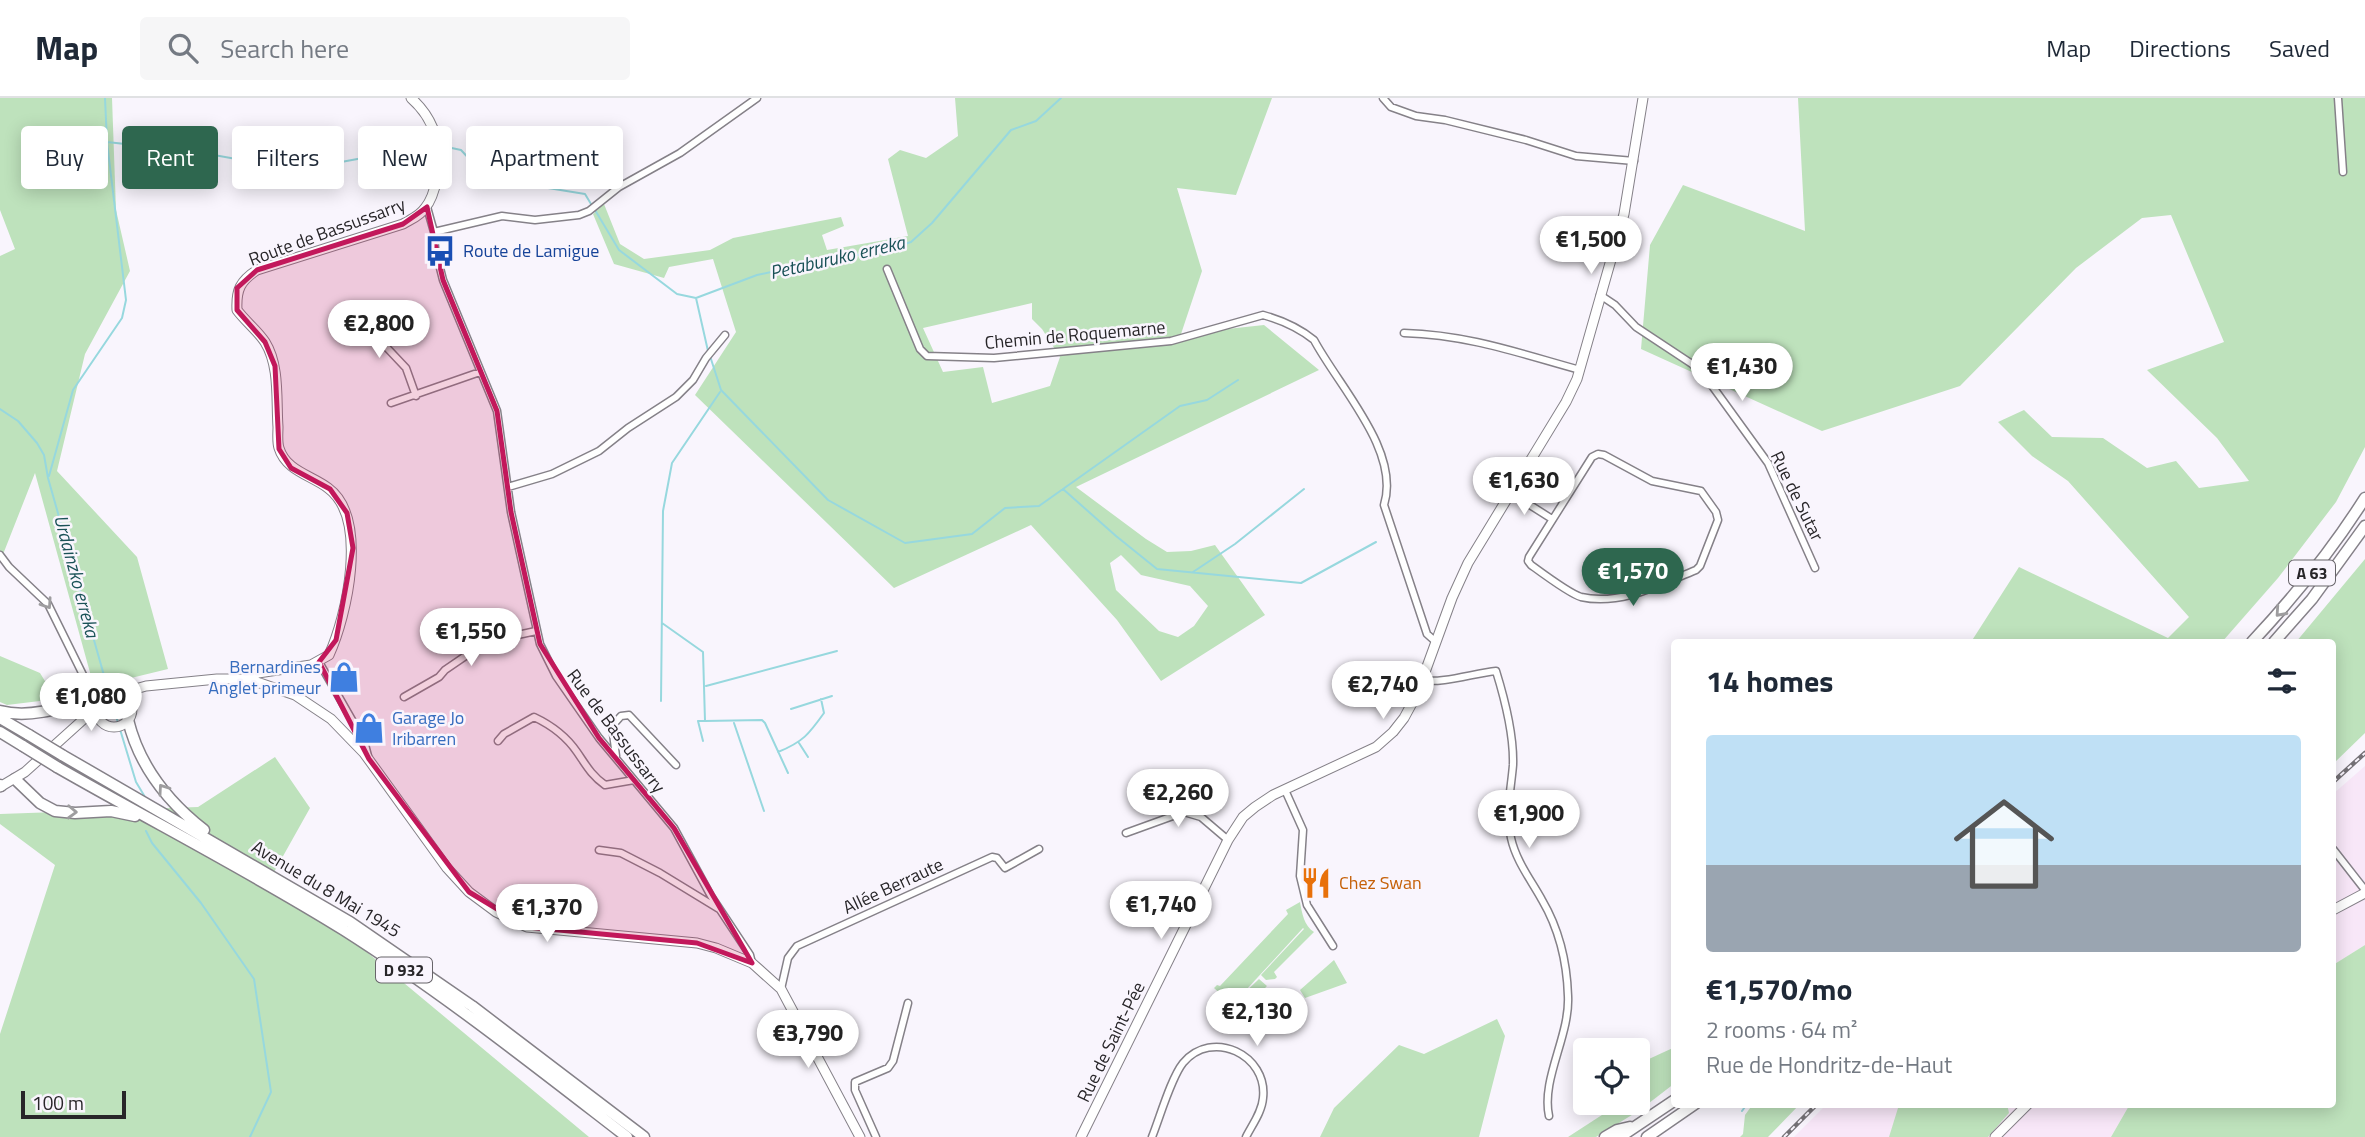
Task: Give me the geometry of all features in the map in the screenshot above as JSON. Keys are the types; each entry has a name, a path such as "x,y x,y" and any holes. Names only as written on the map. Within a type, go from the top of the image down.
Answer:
{"highway":[{"name":"A 63","path":"2255,639 2299,591 2339,539 2365,498"},
{"name":"A 63","path":"2277,639 2312,598 2365,526"},
{"path":"0,711 37,713 92,704 111,693"},
{"name":"Avenue du 8 Mai 1945","path":"0,718 350,922 472,1006 644,1137"},
{"path":"122,724 167,797 231,852"},
{"name":"D 932","path":"0,732 145,817"},
{"path":"15,779 40,803 55,811 111,811 145,817"},
{"name":"Avenue du 8 Mai 1945","path":"145,817 229,862 344,930 411,974 627,1137"},
{"path":"1620,1137 1671,1103"},
{"path":"1647,1137 1689,1108"},
{"path":"1605,1137 1617,1130 1636,1126"}],"street":[{"path":"391,403 480,372 443,280 434,232 426,207 434,192 440,149 429,119 411,98"},
{"path":"434,232 502,216 535,219 579,215 589,211 619,187 680,153 757,98"},
{"path":"1383,98 1391,107 1416,116 1445,120 1527,140 1576,156 1634,162"},
{"path":"1552,519 1511,492 1566,402 1580,370 1624,214 1643,98"},
{"path":"2338,98 2343,172"},
{"name":"Route de Bassussarry","path":"319,662 330,656 343,610 353,548 347,513 330,489 291,468 279,449 275,366 265,342 237,310 237,288 257,270 403,224 426,207"},
{"name":"Chemin de Roquemarne","path":"887,269 920,349 927,356 994,358 1159,343 1263,315 1277,318 1306,334 1314,341 1379,443 1389,491 1384,505 1427,634 1436,642"},
{"name":"Rue de Sutar","path":"1601,295 1636,327 1692,364 1705,376 1768,463 1815,568"},
{"path":"357,316 405,368 415,396"},
{"path":"1404,333 1435,334 1477,341 1580,370"},
{"path":"508,486 552,474 599,451 628,428 676,397 693,380 706,358 725,335"},
{"name":"Rue de Bassussarry","path":"480,372 497,411 511,512 540,644 556,676 616,758 674,828 719,909 747,948 752,963"},
{"path":"1598,454 1652,481 1701,491 1716,512 1718,520 1700,566 1696,569 1642,593 1612,598 1580,597 1531,565 1529,557 1552,519 1592,457 1598,454"},
{"name":"Rue de Saint-Pée","path":"1083,1136 1228,841 1243,817 1285,790 1360,755 1385,740 1404,718 1422,680 1468,563 1511,492"},
{"path":"0,555 48,604 88,685 99,720 104,725 122,724 132,712 130,702 146,687"},
{"path":"404,697 439,677 486,642 536,631"},
{"path":"248,679 258,673 319,662 364,741 369,759"},
{"path":"1422,680 1433,682 1496,671 1513,742 1507,815 1513,848 1557,932 1566,966 1566,1027 1546,1102 1549,1116"},
{"path":"111,693 216,679 248,679 295,695 331,719 369,759 447,868 469,892 496,912 527,927 697,943 716,947 752,963 781,989 860,1137"},
{"path":"111,693 130,702"},
{"path":"0,786 15,779 80,722 92,704"},
{"path":"616,758 612,726 621,716 629,715 676,765"},
{"path":"498,741 505,734 534,718 551,724 576,750 593,777 603,784 634,780"},
{"path":"80,722 99,720"},
{"path":"1285,790 1303,830 1300,876 1307,905 1333,946"},
{"path":"1126,833 1184,812 1200,817 1228,841"},
{"name":"Allée Berraute","path":"781,989 788,958 797,946 992,857 997,858 1004,868 1039,849"},
{"path":"599,850 621,853 719,909"},
{"path":"2336,853 2365,892 2336,908"},
{"path":"876,1137 855,1090 855,1083 888,1068 893,1061 908,1003"},
{"path":"1152,1137 1178,1070 1190,1055 1207,1046 1240,1052 1256,1067 1261,1076 1264,1100 1246,1137"},
{"path":"1995,1137 2024,1108"}],"highlighted area":[{"path":"427,207 443,280 497,411 511,512 540,644 599,738 674,828 752,963 697,943 527,927 469,892 369,759 319,662 336,640 353,548 347,513 330,489 291,468 279,449 275,366 265,342 237,310 237,288 257,270 403,224"}],"shaded area":[{"path":"2365,766 2365,945 2336,963 2336,791"},
{"path":"1823,1108 2128,1108 2111,1137 1794,1137"}],"green space":[{"path":"0,98 112,98 116,210 130,271 85,354 57,471 137,557 168,669 94,687 35,473 0,562 0,256 15,249 0,210"},
{"path":"955,98 1272,98 1236,195 1177,188 1202,271 1181,334 1264,325 1319,370 1076,487 1167,552 1191,551 1215,545 1265,615 1161,681 1117,620 1031,525 894,588 695,395 736,332 713,259 669,267 664,278 614,264 593,214 604,204 620,244 644,259 710,250 733,238 841,217 844,226 822,235 827,250 908,236 888,159 900,150 926,158 958,136","holes":["1032,303 1032,319 1042,329 1060,357 1050,386 992,403 983,367 943,372 923,328","1121,555 1141,575 1190,586 1208,606 1194,626 1178,637 1159,631 1116,590 1110,563"]},
{"path":"1798,98 2365,98 2365,447 2336,502 2278,578 2225,639 1973,639 2019,567 2168,638 2189,617 2068,481 2032,456 1998,422 2024,410 2052,437 2103,438 2147,468 2176,461 2199,488 2249,481 2217,438 2147,370 2224,342 2171,215 2142,218 2076,268 1960,386 1822,431 1641,349 1650,245 1683,185 1805,231"},
{"path":"2365,559 2365,733 2336,761 2336,639 2298,639"},
{"path":"0,656 40,673 56,699 7,705 0,702"},
{"path":"275,757 310,808 273,874 589,1137 0,1137 0,1034 55,865 0,824 0,814 198,807"},
{"path":"1300,902 1306,923 1314,932 1274,972 1277,977 1275,979 1266,980 1261,975 1303,928 1235,1002 1259,979 1267,986 1252,1001 1248,1001 1244,1009 1238,1010 1214,988 1220,986 1288,914 1286,910"},
{"path":"2365,945 2365,1137 2111,1137 2128,1108 2336,1108 2336,963"},
{"path":"1334,960 1347,983 1305,998 1300,990"},
{"path":"1497,1019 1505,1036 1479,1137 1320,1137 1334,1108 1399,1045 1424,1054"},
{"path":"1671,1049 1671,1086 1650,1102 1650,1058"},
{"path":"1750,1108 1796,1108 1768,1137 1740,1137 1743,1134 1745,1115"},
{"path":"1898,1108 2008,1108 2009,1113 1988,1137 1889,1137"},
{"path":"1602,1115 1632,1115 1596,1137 1568,1137"}],"waterway":[{"path":"49,476 73,390 122,318 126,300 107,142 105,98"},
{"name":"Petaburuko erreka","path":"595,210 619,250 677,294 696,298 757,275 883,251 911,242 932,223 1011,130 1036,121 1061,98"},
{"name":"Petaburuko erreka","path":"108,142 197,152 298,170 358,159"},
{"name":"Petaburuko erreka","path":"452,148 461,150 487,178 585,194 591,204"},
{"path":"696,298 708,351"},
{"path":"710,356 721,390 828,500 905,543 972,534 1005,508 1039,506 1063,489 1157,569 1301,583 1376,542"},
{"path":"1063,489 1180,406 1207,400 1238,380"},
{"path":"661,701 663,511 672,463 720,392"},
{"name":"Urdainzko erreka","path":"0,409 18,421 44,455 48,478 109,693 136,782 145,797"},
{"path":"1193,572 1235,544 1304,489"},
{"path":"662,623 703,652 705,721 762,720 788,773"},
{"path":"706,686 837,651"},
{"path":"791,709 832,696"},
{"path":"778,752 800,741 814,727 824,713 821,699"},
{"path":"703,741 698,721 704,721"},
{"path":"734,723 764,811"},
{"path":"799,743 808,757"},
{"name":"Urdainzko erreka","path":"146,831 152,843 201,903 254,979 271,1092 250,1137"}],"railway":[{"path":"2336,779 2365,753"},
{"path":"1784,1137 1813,1108"}],"place":[{"name":"Route de Lamigue","path":"440,251"},
{"name":"Bernardines Anglet primeur","path":"344,677"},
{"name":"Garage Jo Iribarren","path":"369,728"},
{"name":"Chez Swan","path":"1316,883"}]}
